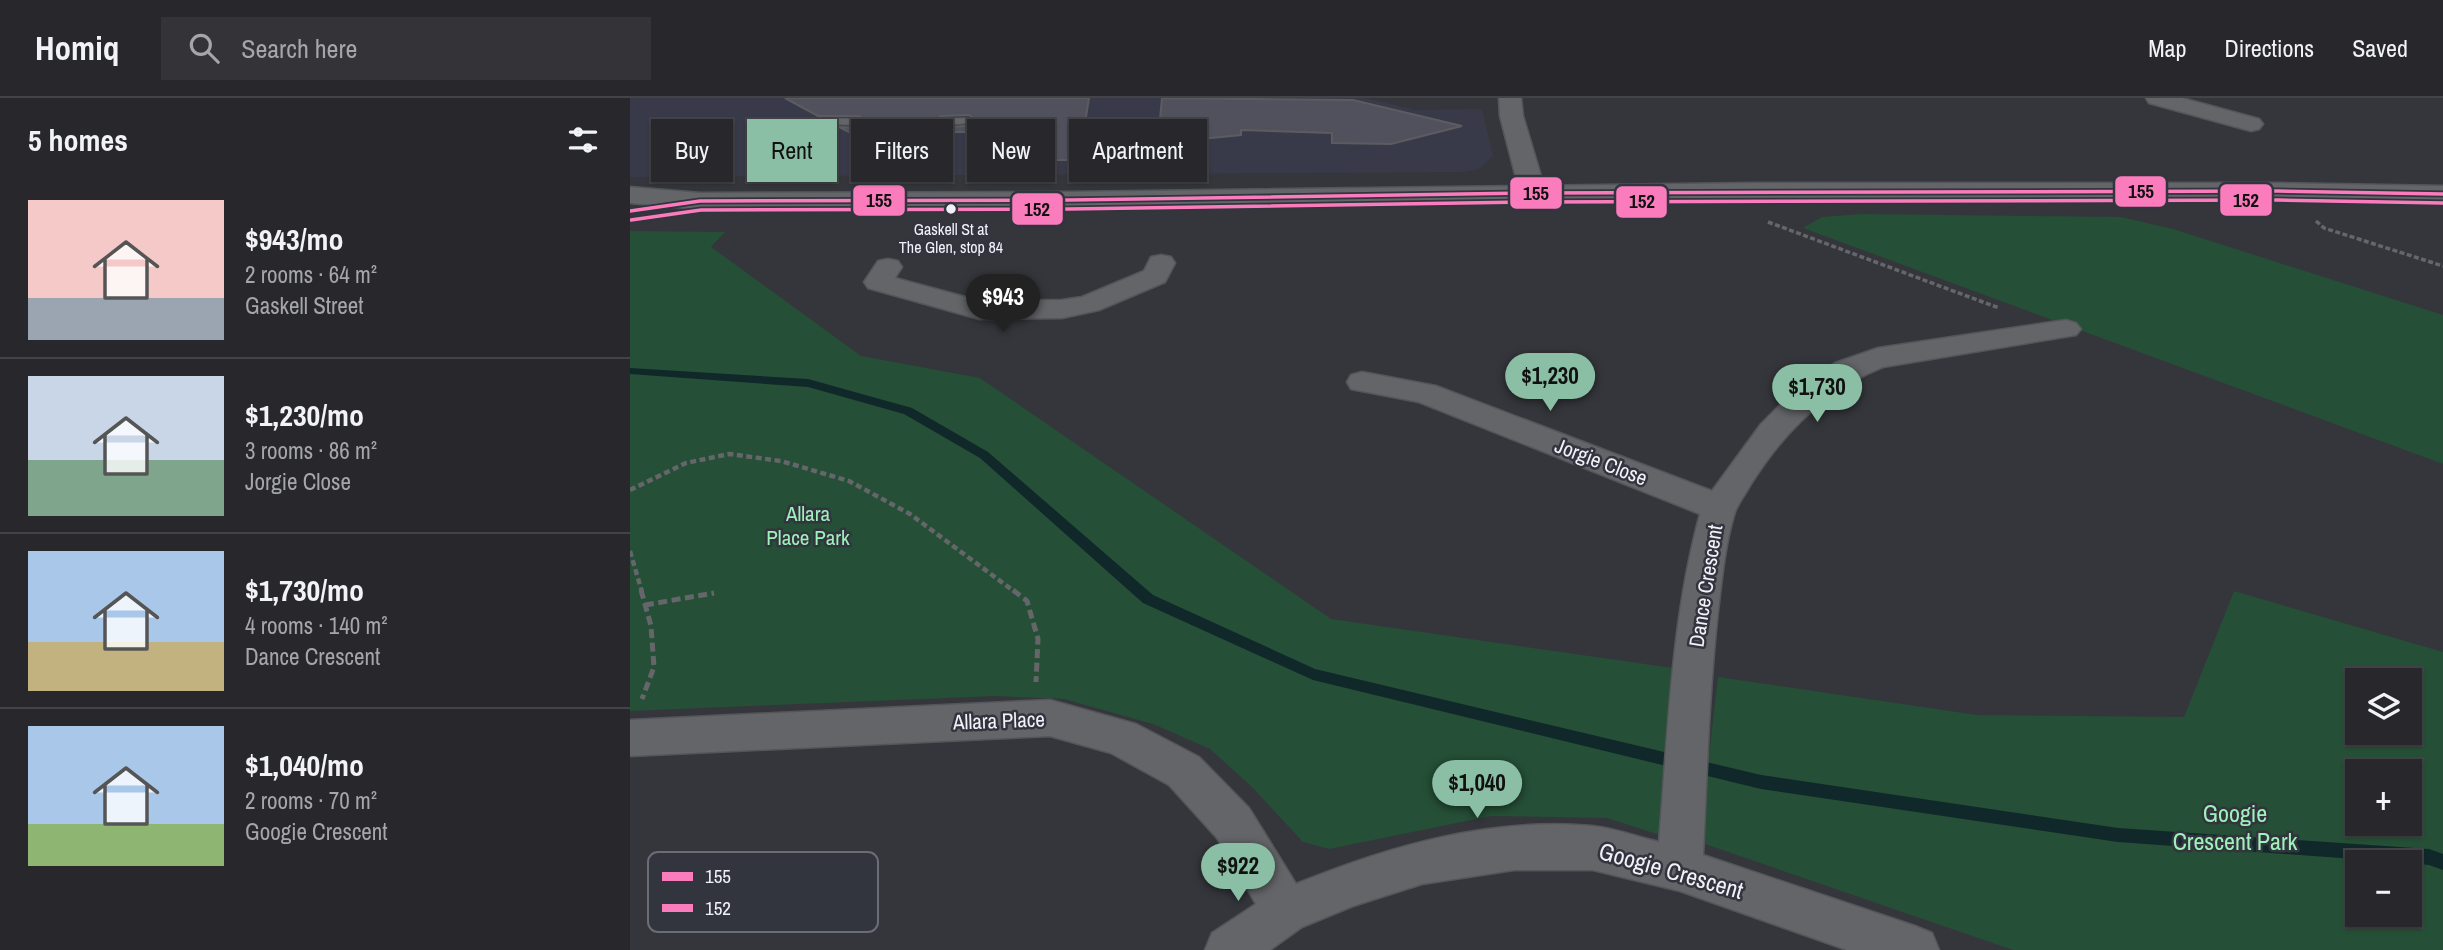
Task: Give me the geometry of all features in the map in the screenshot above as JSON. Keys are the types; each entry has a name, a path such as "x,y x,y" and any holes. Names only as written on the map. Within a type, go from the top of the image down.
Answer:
{"street":[{"path":"1510,98 1511,118 1530,173 1533,193"},
{"path":"2157,98 2251,124"},
{"path":"630,195 700,201 1069,200 1533,193 2278,191 2443,194"},
{"path":"630,211 700,201"},
{"path":"888,267 878,282 979,310 1062,309 1089,304 1155,276 1161,263"},
{"name":"Dance Crescent","path":"1680,869 1693,661 1707,554 1719,508 1772,432 1802,401 1846,370 1878,358 2066,329"},
{"name":"Jorgie Close","path":"1362,382 1425,393 1719,508"},
{"name":"Allara Place","path":"634,724 1050,718 1121,737 1184,771 1233,823 1286,911"},
{"name":"Googie Crescent","path":"1229,950 1286,911 1352,884 1422,862 1514,848 1593,848 1680,869 1915,950"}],"path":[{"path":"2316,221 2324,228 2443,266"},
{"path":"1768,222 2003,310"},
{"path":"630,490 687,463 729,454 781,461 849,481 910,513 1027,601 1038,639 1036,695 1050,718"},
{"path":"630,551 651,626 654,667 634,724"},
{"path":"645,605 714,593"}],"shaded area":[{"path":"630,98 1365,98 1416,110 1482,109 1493,156 1479,169 1463,172 1207,174 1207,119 1069,119 1069,174 1055,174 1055,119 967,119 967,175 953,175 953,119 851,119 851,176 837,176 837,119 747,119 747,176 733,176 733,119 651,119 651,177 630,177"}],"green space":[{"path":"1861,214 2121,217 2173,229 2443,315 2443,464 1803,228 1822,217"},
{"name":"Allara Place Park","path":"630,231 725,232 711,247 861,356 980,378 1331,619 1680,669 1669,838 1607,818 1491,816 1329,849 1303,842 1252,787 1210,749 1153,724 1064,699 996,696 630,711"},
{"name":"Googie Crescent Park","path":"2234,591 2443,652 2443,950 2013,950 1699,842 1718,677 1977,715 2184,717"}],"building":[{"path":"785,98 1089,98 1086,119 1069,119 1069,160 1055,160 1055,119 975,119 969,115 941,116 938,119 864,119 859,116 818,116"},
{"path":"1162,98 1353,100 1462,126 1391,144 1332,143 1332,133 1241,130 1241,135 1207,138 1207,119 1160,119"},
{"path":"967,126 967,132 953,132 953,127"},
{"path":"839,127 851,128 851,132 849,132"}],"waterway":[{"path":"630,371 808,383 908,411 984,455 1148,599 1313,674 1761,782 2118,835 2429,857 2443,862"}],"transit line":[{"name":"155","path":"630,211 700,201 1069,200 1533,193 2278,191 2443,194"},
{"name":"152","path":"631,220 701,210 1069,209 1533,202 2278,200 2443,203"}],"place":[{"name":"Gaskell St at The Glen, stop 84","path":"951,209"}]}
